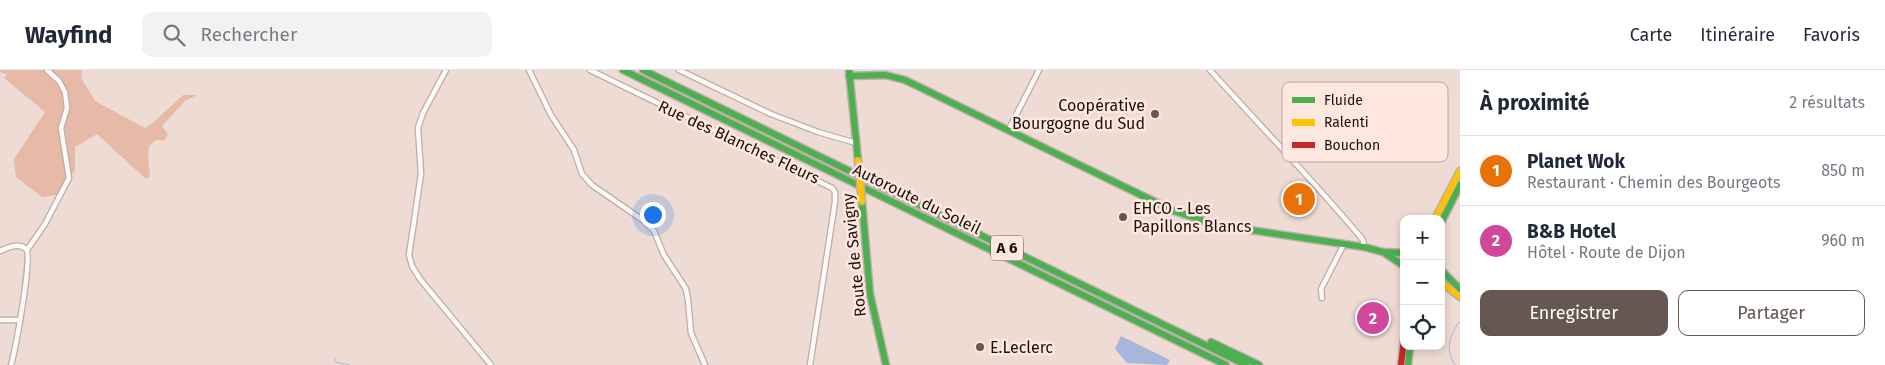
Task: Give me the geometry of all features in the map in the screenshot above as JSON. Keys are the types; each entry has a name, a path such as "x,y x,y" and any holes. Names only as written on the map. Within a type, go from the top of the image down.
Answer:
{"main road":[{"name":"Autoroute du Soleil","path":"623,70 1226,365"},
{"name":"Autoroute du Soleil","path":"643,70 1246,365"},
{"path":"849,73 885,75 899,78 1195,219 1233,228 1364,247 1383,252 1400,253"},
{"name":"Route de Savigny","path":"849,73 870,294 886,365"},
{"path":"1438,215 1460,171"},
{"path":"1445,215 1460,185"},
{"path":"1383,252 1400,263"},
{"path":"1445,274 1460,289"},
{"path":"1445,285 1460,297"},
{"path":"1160,322 1177,326 1259,365"},
{"path":"1401,365 1403,350"},
{"path":"1408,365 1410,350"}],"street":[{"path":"11,365 25,289 27,250 45,224 69,178 61,128 67,108 65,92 59,81 47,70"},
{"path":"446,70 423,113 418,128 421,181 409,255 412,266 420,279 491,365"},
{"path":"530,70 551,115 572,146 580,170 585,178 592,185 644,221 654,231 664,255 686,289 691,333 705,365"},
{"name":"Rue des Blanches Fleurs","path":"590,70 832,188 835,192 810,365"},
{"path":"679,70 756,108 827,135 856,143"},
{"path":"1009,129 1039,70"},
{"path":"1210,70 1282,149"},
{"path":"1294,162 1319,187 1362,240 1364,247"},
{"path":"1322,298 1321,289 1344,244"},
{"path":"1,251 16,246 27,250"},
{"path":"0,320 20,320"}],"shaded area":[{"path":"0,70 82,70 81,78 95,101 145,128 183,95 197,95 185,101 162,126 168,134 164,141 156,140 149,146 150,176 146,179 97,134 75,147 75,170 57,195 42,197 16,177 14,159 45,112 4,78 7,74 0,72"}],"water":[{"path":"1121,336 1170,360 1167,365 1127,363 1115,349"}],"waterway":[{"path":"1455,365 1449,348 1453,332 1459,322"},
{"path":"335,359 335,362 350,365"}],"traffic: fast":[{"path":"623,70 1226,365"},
{"path":"643,70 1246,365"},
{"path":"849,70 858,160"},
{"path":"849,76 885,75 905,80 1174,211 1217,225 1364,247 1383,252 1400,253"},
{"path":"1445,215 1460,185"},
{"path":"862,202 870,294 886,365"},
{"path":"1386,254 1400,263"},
{"path":"1445,274 1460,289"},
{"path":"1211,342 1259,365"},
{"path":"1408,365 1410,350"}],"traffic: slow":[{"path":"858,160 862,202"},
{"path":"1437,215 1460,171"},
{"path":"1445,285 1460,297"}],"traffic: jam":[{"path":"1401,365 1403,350"}],"place":[{"name":"Coopérative Bourgogne du Sud","path":"1155,114"},
{"name":"Planet Wok","path":"1299,199"},
{"name":"EHCO - Les Papillons Blancs","path":"1123,217"},
{"name":"B&B Hotel","path":"1373,318"},
{"name":"E.Leclerc","path":"980,347"}]}
